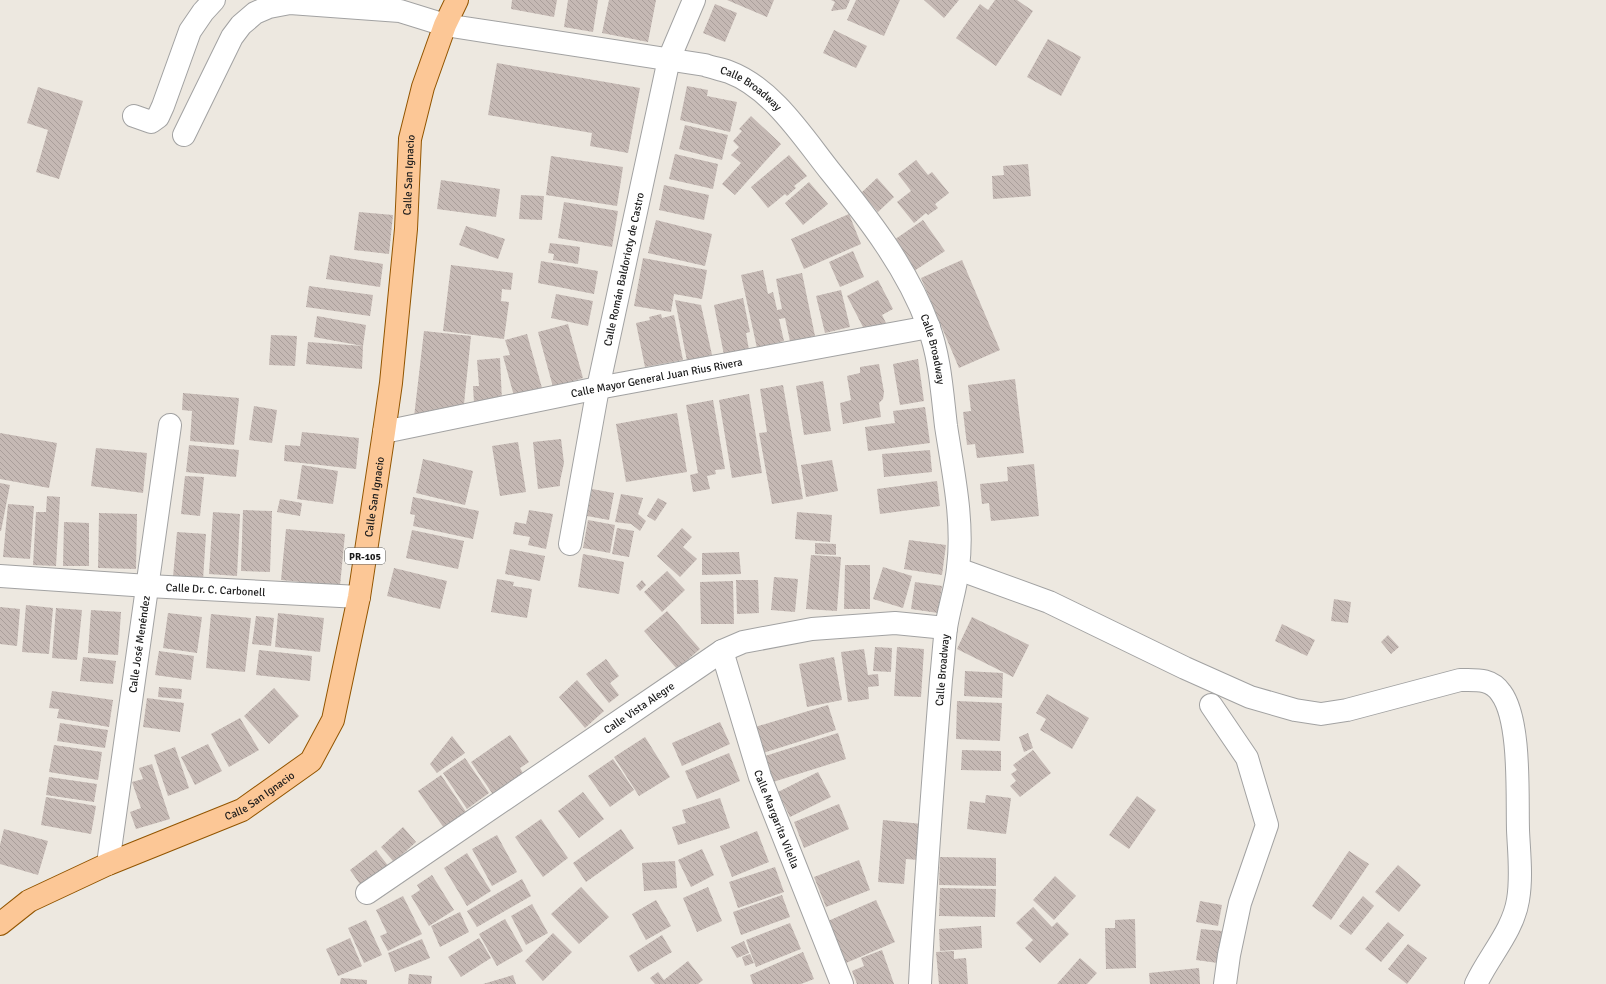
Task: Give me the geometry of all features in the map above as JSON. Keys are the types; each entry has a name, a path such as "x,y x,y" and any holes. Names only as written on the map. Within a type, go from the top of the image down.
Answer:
{"main road":[{"name":"Calle San Ignacio","path":"0,924 29,901 108,864 242,810 311,761 333,720 359,597 391,383 406,229 410,139 423,87 445,25 457,0"}],"street":[{"path":"134,116 151,122 158,117 190,31 203,12 214,0"},
{"name":"Calle Román Baldorioty de Castro","path":"570,544 598,388 669,59 694,0"},
{"name":"Calle Broadway","path":"184,135 232,37 241,25 268,3 290,3 400,11 445,25 705,65 730,72 750,83 768,97 787,117 861,209 898,264 929,327 938,363 958,509 960,545 958,569 946,628 930,814 920,984"},
{"name":"Calle Mayor General Juan Rius Rivera","path":"384,432 598,388 929,327"},
{"name":"Calle José Menéndez","path":"108,864 170,425"},
{"path":"958,569 1049,602 1185,668 1250,697 1295,710 1321,714 1347,710 1460,680 1479,679 1491,683 1500,691 1508,703 1516,748 1519,878 1518,900 1512,920 1476,984"},
{"name":"Calle Dr. C. Carbonell","path":"0,576 148,586 359,597"},
{"name":"Calle Vista Alegre","path":"367,893 722,651 743,642 812,629 895,623 946,628"},
{"name":"Calle Margarita Vilella","path":"722,651 760,776 842,984"},
{"path":"1211,705 1247,758 1267,825 1240,903 1229,955 1225,984"}],"building":[{"path":"512,0 557,0 554,17 511,9"},
{"path":"568,0 598,0 593,32 564,27"},
{"path":"609,0 656,0 648,42 602,33"},
{"path":"727,0 774,0 767,17"},
{"path":"831,0 850,0 846,9 831,11 835,2"},
{"path":"856,0 900,0 884,36 847,20"},
{"path":"924,0 959,0 944,18"},
{"path":"995,0 1017,0 1033,11 996,66 956,38 980,4 988,10"},
{"path":"715,4 737,13 725,42 703,33"},
{"path":"834,30 867,46 856,68 823,53"},
{"path":"1048,39 1081,57 1061,96 1027,77"},
{"path":"497,63 640,88 628,153 590,146 592,133 488,115"},
{"path":"687,86 708,90 707,96 737,102 730,132 680,120"},
{"path":"38,87 83,101 59,179 36,172 48,130 27,123"},
{"path":"751,116 781,144 735,195 722,184 741,163 731,155 739,147 733,141 742,131 739,129"},
{"path":"685,125 728,135 722,160 679,149"},
{"path":"675,154 718,164 713,189 669,179"},
{"path":"789,155 807,176 794,186 796,188 787,196 785,194 768,208 751,187"},
{"path":"551,156 623,167 617,206 546,195"},
{"path":"916,160 928,175 932,172 949,193 935,204 938,208 928,215 926,213 914,223 897,202 911,191 898,174"},
{"path":"1028,164 1031,196 993,199 992,176 1004,175 1003,166"},
{"path":"877,178 894,197 878,212 861,193"},
{"path":"441,180 500,189 496,217 437,209"},
{"path":"809,182 828,204 803,225 785,203"},
{"path":"664,185 709,195 704,220 659,210"},
{"path":"521,195 544,196 542,220 519,219"},
{"path":"564,202 618,211 612,247 558,238"},
{"path":"359,212 393,215 389,254 354,250"},
{"path":"849,214 861,244 804,269 791,239"},
{"path":"656,220 712,234 705,266 648,253"},
{"path":"923,220 945,251 914,271 894,240"},
{"path":"466,226 505,239 498,259 459,245"},
{"path":"550,243 580,247 578,264 553,260 554,254 548,253"},
{"path":"853,251 864,277 840,287 829,262"},
{"path":"330,255 383,264 380,287 326,279"},
{"path":"643,258 707,270 702,299 674,294 671,312 634,306"},
{"path":"962,260 1000,350 959,368 921,278"},
{"path":"541,261 598,271 594,294 538,283"},
{"path":"451,265 513,273 511,290 502,289 501,301 509,302 504,339 443,331"},
{"path":"763,270 768,294 773,292 777,310 782,309 776,279 802,273 815,336 790,341 785,318 779,319 784,341 757,348 741,275"},
{"path":"878,280 893,309 882,315 887,325 864,329 847,296"},
{"path":"309,286 373,295 370,316 306,307"},
{"path":"841,290 850,327 825,333 816,296"},
{"path":"556,294 593,301 588,326 551,318"},
{"path":"743,298 750,332 746,333 749,350 724,355 714,305"},
{"path":"675,300 701,305 712,355 687,361"},
{"path":"661,314 662,318 674,315 683,360 645,367 636,323 650,320 649,317"},
{"path":"317,316 366,325 363,346 314,337"},
{"path":"568,324 583,378 553,387 538,332"},
{"path":"424,331 471,336 464,404 414,417"},
{"path":"527,334 542,388 514,396 503,356 510,355 505,340"},
{"path":"271,335 297,336 295,366 269,365"},
{"path":"308,342 363,346 362,369 306,364"},
{"path":"500,358 502,401 474,403 473,386 479,386 477,360"},
{"path":"918,359 924,401 900,405 893,364"},
{"path":"879,364 884,392 883,399 879,403 881,417 843,424 840,403 851,400 847,376 860,373 860,367"},
{"path":"1015,379 1024,453 977,458 975,444 967,445 963,412 971,411 968,385"},
{"path":"823,381 831,431 804,435 796,386"},
{"path":"783,385 803,499 772,504 759,433 767,432 760,389"},
{"path":"183,393 239,398 234,445 190,441 192,411 182,410"},
{"path":"749,394 762,473 732,478 719,400"},
{"path":"713,400 725,469 715,470 716,474 707,476 710,489 693,492 690,475 698,473 686,405"},
{"path":"254,406 277,410 272,443 249,440"},
{"path":"925,407 930,443 868,451 865,427 895,423 893,411"},
{"path":"677,413 687,472 626,482 616,424"},
{"path":"302,432 359,438 356,469 284,461 285,445 300,446"},
{"path":"0,433 57,443 49,488 0,479"},
{"path":"561,439 564,463 560,486 538,489 533,442"},
{"path":"518,442 526,492 500,496 492,446"},
{"path":"189,445 239,450 236,477 186,472"},
{"path":"96,448 147,453 143,493 91,486"},
{"path":"930,450 932,472 884,477 882,454"},
{"path":"423,459 473,471 465,505 416,493"},
{"path":"832,460 838,491 806,497 801,465"},
{"path":"1034,464 1039,516 991,521 989,503 982,504 980,484 1008,481 1007,467"},
{"path":"302,465 338,471 333,504 297,499"},
{"path":"185,476 204,477 200,516 181,514"},
{"path":"937,481 940,506 880,514 877,489"},
{"path":"0,483 10,485 1,531 0,531"},
{"path":"592,489 614,493 609,520 587,516"},
{"path":"621,494 643,498 638,514 646,521 640,531 631,524 615,522"},
{"path":"47,496 60,497 56,566 33,565 36,512 46,512"},
{"path":"413,497 479,511 473,539 413,526 415,515 410,514"},
{"path":"658,498 667,503 655,521 647,516"},
{"path":"280,499 302,503 300,516 277,512"},
{"path":"8,504 34,506 30,559 3,557"},
{"path":"243,510 272,511 270,572 241,571"},
{"path":"529,510 553,514 546,549 528,545 530,537 513,534 515,522 526,524"},
{"path":"213,512 240,514 237,576 209,574"},
{"path":"797,512 832,515 830,542 795,539"},
{"path":"99,513 137,514 136,569 98,568"},
{"path":"588,520 615,525 610,553 583,548"},
{"path":"64,522 89,523 89,566 63,566"},
{"path":"617,528 634,531 629,557 612,554"},
{"path":"682,528 692,537 683,547 697,559 680,577 657,556"},
{"path":"286,529 345,534 340,586 281,580"},
{"path":"412,530 464,541 458,569 406,558"},
{"path":"177,532 206,534 203,580 173,577"},
{"path":"909,540 946,545 942,575 904,569"},
{"path":"815,543 836,544 836,555 815,554"},
{"path":"510,549 545,556 540,581 505,574"},
{"path":"739,552 741,574 702,575 702,553"},
{"path":"583,554 624,562 619,594 578,587"},
{"path":"811,555 841,557 837,611 806,609"},
{"path":"845,565 870,565 870,609 844,609"},
{"path":"883,567 912,576 903,608 873,599"},
{"path":"394,568 447,581 440,609 387,596"},
{"path":"667,571 685,590 662,612 644,592"},
{"path":"774,577 798,579 795,612 771,610"},
{"path":"497,579 514,582 513,586 532,589 527,618 491,612"},
{"path":"642,580 646,585 640,591 636,586"},
{"path":"736,580 758,580 759,613 737,614"},
{"path":"733,581 734,624 701,624 700,582"},
{"path":"915,582 942,586 938,613 911,609"},
{"path":"1334,599 1351,602 1348,623 1331,621"},
{"path":"26,605 53,608 49,654 22,652"},
{"path":"0,607 20,609 17,646 0,644"},
{"path":"56,608 82,610 77,660 52,658"},
{"path":"91,610 121,612 118,655 88,653"},
{"path":"667,611 700,649 677,669 644,631"},
{"path":"168,613 202,617 197,653 163,648"},
{"path":"278,613 324,618 320,652 275,647"},
{"path":"211,614 251,618 245,672 206,668"},
{"path":"256,616 274,618 271,646 252,644"},
{"path":"972,617 1029,645 1013,677 957,649"},
{"path":"1282,624 1315,640 1307,656 1275,641"},
{"path":"1388,635 1399,647 1391,654 1381,642"},
{"path":"875,647 892,648 891,672 873,671"},
{"path":"897,647 924,649 921,697 894,696"},
{"path":"864,649 868,675 878,674 879,686 868,687 869,699 848,702 841,652"},
{"path":"259,650 312,656 310,681 256,675"},
{"path":"159,651 194,656 191,680 155,675"},
{"path":"83,657 116,661 113,684 80,681"},
{"path":"834,657 842,700 807,707 799,664"},
{"path":"606,659 619,676 610,683 619,695 609,703 586,674"},
{"path":"965,671 1003,673 1002,698 964,696"},
{"path":"577,680 604,711 585,728 559,697"},
{"path":"159,687 182,689 181,699 158,697"},
{"path":"274,688 299,716 269,744 244,716"},
{"path":"52,691 113,700 109,727 57,718 59,709 49,708"},
{"path":"1047,694 1089,718 1072,749 1040,730 1046,719 1036,713"},
{"path":"147,698 184,703 180,732 143,727"},
{"path":"957,701 1002,703 1000,741 956,739"},
{"path":"828,705 836,730 763,753 755,727"},
{"path":"240,718 259,750 229,767 211,734"},
{"path":"720,722 730,744 682,766 672,743"},
{"path":"60,723 108,730 105,748 57,741"},
{"path":"838,733 846,759 773,782 765,756"},
{"path":"1028,733 1033,748 1024,752 1019,737"},
{"path":"510,735 529,762 520,768 524,775 494,796 471,762"},
{"path":"452,736 465,753 437,773 430,764"},
{"path":"645,737 670,777 639,796 614,757"},
{"path":"208,744 222,771 195,785 181,757"},
{"path":"54,745 102,752 98,780 49,772"},
{"path":"175,747 189,788 168,796 154,755"},
{"path":"962,750 1001,751 1001,771 961,770"},
{"path":"1033,750 1051,773 1020,797 1010,786 1016,781 1011,774 1017,770 1013,765"},
{"path":"729,753 740,781 697,799 685,771"},
{"path":"465,758 489,793 467,809 443,773"},
{"path":"613,759 634,790 610,807 588,776"},
{"path":"152,764 170,819 136,829 130,812 141,808 132,782 143,779 139,768"},
{"path":"818,772 831,797 790,817 778,792"},
{"path":"441,775 466,812 444,828 418,791"},
{"path":"49,777 97,784 94,802 46,795"},
{"path":"583,792 604,819 579,838 558,811"},
{"path":"986,795 1011,798 1006,834 967,829 970,801 985,803"},
{"path":"1137,796 1156,810 1129,849 1109,835"},
{"path":"46,797 96,806 91,834 41,825"},
{"path":"720,798 730,828 678,845 672,827 686,823 682,810"},
{"path":"839,804 849,829 804,848 794,822"},
{"path":"541,819 568,858 543,877 515,837"},
{"path":"883,820 922,824 919,860 906,859 904,884 878,882"},
{"path":"403,827 416,842 394,862 381,847"},
{"path":"4,829 48,841 38,875 0,864 0,845"},
{"path":"621,829 634,848 586,882 573,863"},
{"path":"757,831 769,862 732,877 720,846"},
{"path":"497,835 517,872 492,886 472,849"},
{"path":"702,849 714,875 691,887 678,860"},
{"path":"376,850 389,867 362,887 350,870"},
{"path":"1349,851 1369,864 1331,920 1312,906"},
{"path":"467,853 491,891 467,906 444,868"},
{"path":"940,857 996,858 996,886 939,885"},
{"path":"859,860 870,890 826,907 814,877"},
{"path":"675,861 677,888 644,891 642,863"},
{"path":"1398,865 1421,885 1399,912 1375,892"},
{"path":"775,867 784,892 738,908 729,882"},
{"path":"432,875 454,910 429,926 411,896 420,890 417,885"},
{"path":"1055,876 1076,896 1054,920 1033,900"},
{"path":"522,879 531,896 477,927 467,911"},
{"path":"581,887 609,917 579,944 551,914"},
{"path":"708,887 722,921 697,932 683,898"},
{"path":"940,888 996,889 995,917 939,916"},
{"path":"782,895 790,917 741,935 733,912"},
{"path":"403,896 422,934 388,951 380,936 387,933 376,910"},
{"path":"1363,896 1374,906 1351,935 1339,926"},
{"path":"656,900 671,926 646,940 632,914"},
{"path":"876,900 895,942 846,963 828,921"},
{"path":"1200,901 1222,905 1218,926 1196,922"},
{"path":"532,904 548,933 526,945 511,916"},
{"path":"1033,907 1052,927 1057,922 1069,934 1040,963 1025,948 1033,940 1016,923"},
{"path":"460,912 469,932 440,947 431,926"},
{"path":"505,919 523,951 497,966 479,934"},
{"path":"1135,919 1136,968 1106,969 1105,928 1115,928 1115,920"},
{"path":"366,920 382,955 364,963 348,928"},
{"path":"1388,922 1404,935 1381,962 1365,949"},
{"path":"790,923 801,949 756,967 746,940"},
{"path":"981,926 982,948 940,951 939,929"},
{"path":"1201,929 1222,931 1218,963 1196,960"},
{"path":"553,933 572,952 543,981 525,961"},
{"path":"662,935 672,952 638,972 629,956"},
{"path":"350,938 362,966 338,976 326,949"},
{"path":"479,938 491,958 461,977 448,957"},
{"path":"422,939 430,958 395,972 388,953"},
{"path":"744,941 749,953 737,958 731,947"},
{"path":"1408,944 1427,958 1407,984 1388,969"},
{"path":"882,950 894,984 857,984 852,971 864,966 861,958"},
{"path":"954,951 954,959 966,958 968,984 939,984 936,952"},
{"path":"803,952 814,979 801,984 753,984 750,975"},
{"path":"750,954 754,963 745,966 742,957"},
{"path":"1080,958 1097,973 1087,984 1057,984"},
{"path":"688,961 703,980 698,984 655,984 650,978 658,972 664,980"},
{"path":"1199,968 1200,984 1150,984 1149,973"},
{"path":"409,974 432,976 431,984 408,984"},
{"path":"513,975 516,984 483,984"},
{"path":"341,978 367,980 367,984 340,984"}]}
